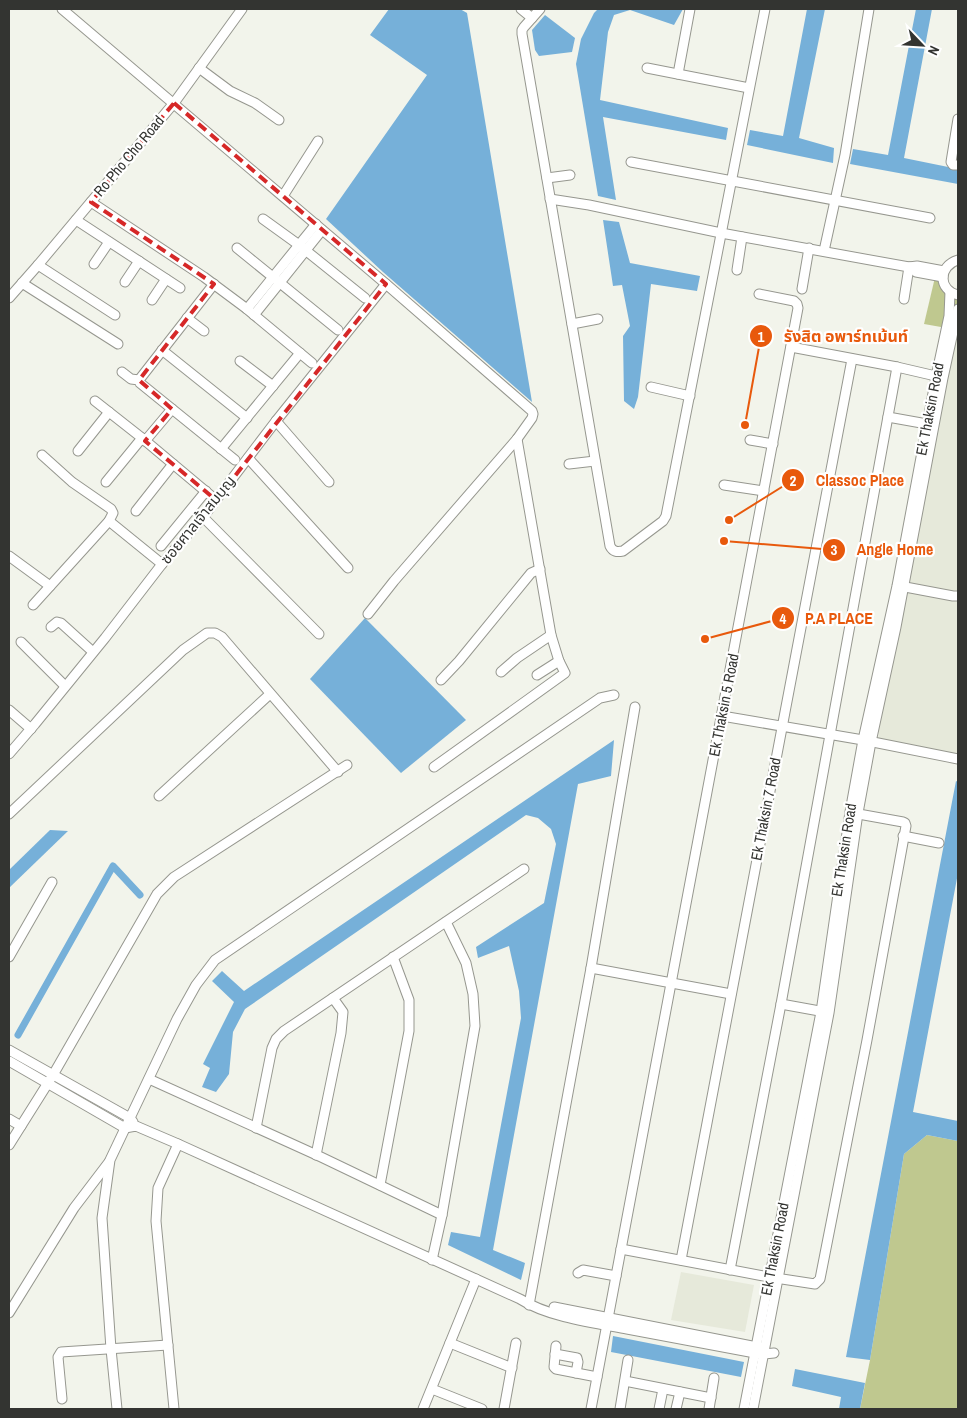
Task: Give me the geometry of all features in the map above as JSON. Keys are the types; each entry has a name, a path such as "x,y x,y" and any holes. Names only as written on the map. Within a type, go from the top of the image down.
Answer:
{"street":[{"path":"62,9 386,284 532,411 532,418 517,439 368,614"},
{"path":"521,9 532,18"},
{"path":"540,9 522,30 522,34 610,546 614,551 623,552 665,519 765,9"},
{"path":"678,74 690,9"},
{"path":"824,251 845,155 869,9"},
{"name":"Ro Pho Cho Road","path":"10,294 38,266 174,103 238,10"},
{"path":"199,68 230,91 255,103 279,120"},
{"path":"647,68 749,88"},
{"path":"958,119 951,162 953,165 958,166"},
{"path":"283,196 318,141"},
{"path":"631,162 930,218"},
{"path":"547,178 570,175"},
{"path":"550,199 910,267 916,272 943,274"},
{"path":"91,202 214,284 312,363"},
{"path":"264,219 365,298"},
{"path":"76,220 180,288"},
{"path":"250,312 319,227"},
{"path":"737,270 742,236"},
{"path":"94,264 109,242"},
{"path":"237,248 338,330"},
{"path":"802,289 809,248"},
{"path":"954,294 946,288 943,274 952,262 958,260"},
{"path":"125,282 139,261"},
{"path":"38,266 116,315"},
{"path":"904,299 910,267"},
{"path":"152,300 166,279"},
{"path":"22,283 118,344"},
{"path":"139,380 214,284"},
{"name":"ซอยศาลเจ้าสมบุญ","path":"9,754 216,500 276,421 386,284"},
{"name":"Ek Thaksin 5 Road","path":"591,1409 798,308 798,304 794,301 759,294"},
{"name":"Ek Thaksin Road","path":"753,1409 760,1350 773,1278 825,1012 854,813 867,741 901,586 954,294"},
{"name":"Ek Thaksin Road","path":"901,586 927,424 958,309"},
{"path":"187,318 204,331"},
{"path":"572,324 598,320"},
{"path":"791,347 940,377"},
{"path":"162,350 246,418"},
{"path":"221,449 300,353"},
{"name":"Ek Thaksin 7 Road","path":"681,1260 852,359"},
{"path":"240,361 273,386"},
{"path":"730,1270 781,1004 897,367"},
{"path":"122,372 131,379 139,380 140,383 235,460"},
{"path":"652,387 690,396"},
{"path":"95,402 216,500"},
{"path":"106,482 172,408"},
{"path":"78,450 109,412"},
{"path":"888,416 927,424"},
{"path":"276,421 329,482"},
{"path":"434,767 565,673 551,635 517,439"},
{"path":"750,440 773,444"},
{"path":"33,605 109,521 113,513 112,509 84,492 42,455"},
{"path":"248,458 348,568"},
{"path":"569,464 595,461"},
{"path":"136,511 173,464"},
{"path":"724,484 764,491"},
{"path":"162,546 206,491"},
{"path":"202,517 320,634"},
{"path":"109,521 162,564"},
{"path":"9,556 50,586"},
{"path":"441,680 460,661 531,573 540,569"},
{"path":"901,586 958,596"},
{"path":"51,627 57,622 61,622 93,652"},
{"path":"9,814 183,650 207,633 215,633 222,637 338,772"},
{"path":"501,672 517,658 551,635"},
{"path":"21,642 64,686"},
{"path":"537,675 559,661"},
{"path":"159,796 270,694"},
{"path":"9,1313 74,1208 110,1160 177,1018 196,984 215,960 600,698 614,695"},
{"path":"530,1303 635,707"},
{"path":"9,710 31,729"},
{"path":"722,716 830,734 958,759"},
{"path":"9,1145 51,1079 157,894 174,877 347,765"},
{"path":"620,1249 773,1278 815,1284 820,1280 867,1040 905,823 854,813"},
{"path":"903,836 939,843"},
{"path":"256,1128 272,1048 276,1039 284,1031 524,869"},
{"path":"9,957 52,882"},
{"path":"432,1260 442,1215 475,1026 473,994 466,963 446,922"},
{"path":"380,1185 409,1031 409,1000 393,957"},
{"path":"590,968 731,994"},
{"path":"316,1155 341,1033 343,1012 333,998"},
{"path":"781,1004 825,1012"},
{"path":"9,1050 125,1128 136,1126"},
{"path":"9,1061 51,1079 130,1118 136,1126 552,1313 760,1350"},
{"path":"149,1079 442,1215"},
{"path":"9,1119 21,1126"},
{"path":"174,1409 156,1221 158,1188 178,1144"},
{"path":"110,1160 102,1218 117,1409"},
{"path":"578,1273 583,1270 616,1276"},
{"path":"423,1409 476,1279"},
{"path":"450,1343 512,1368"},
{"path":"504,1409 516,1343"},
{"path":"62,1399 58,1358 62,1352 168,1345"},
{"path":"576,1373 577,1358 556,1350 554,1367 559,1370 597,1377"},
{"name":"Ek Thaksin Road","path":"744,1409 760,1350"},
{"path":"620,1409 628,1360"},
{"path":"709,1409 714,1378"},
{"path":"625,1381 710,1398"},
{"path":"432,1389 482,1409"},
{"path":"659,1409 663,1389"},
{"path":"676,1409 680,1392"}],"highlighted area":[{"path":"174,103 386,284 216,500 145,441 172,409 139,380 214,284 91,202"}],"shaded area":[{"path":"956,330 958,330 958,757 878,741 889,625"},
{"path":"681,1272 754,1285 745,1332 671,1320"}],"green space":[{"path":"936,273 958,292 958,330 924,324"},
{"path":"927,1135 958,1141 958,1409 860,1409 870,1360 904,1154"}],"water":[{"path":"389,9 460,9 467,13 532,402 383,272 326,219 427,75 370,35"},
{"path":"598,9 683,9 674,25 630,10 614,15 608,32 600,100 728,128 726,140 603,117 616,200 598,196 576,64 581,39 594,13"},
{"path":"807,9 825,9 799,138 834,148 833,163 747,145 750,130 783,136"},
{"path":"916,9 932,9 904,158 958,169 958,184 850,164 853,149 888,155"},
{"path":"545,15 575,38 572,52 539,56 535,50 532,30"},
{"path":"603,220 619,222 630,263 700,276 697,291 651,284 638,397 634,409 624,401 623,336 630,326 622,285 613,286"},
{"path":"365,618 466,720 401,773 310,679"},
{"path":"614,740 611,776 578,784 493,1250 525,1263 521,1280 448,1245 451,1232 480,1237 521,1018 519,991 509,946 478,958 476,947 544,903 556,844 551,829 538,818 526,815 245,1009 233,1032 229,1074 216,1092 202,1087 210,1068 203,1064 234,1002 212,981 222,971 244,991"},
{"path":"956,781 958,782 958,873 913,1112 958,1121 958,1141 927,1135 904,1154 870,1360 846,1357"},
{"path":"50,830 68,831 9,888 9,870"},
{"path":"613,1336 744,1362 741,1377 611,1352"},
{"path":"795,1369 865,1383 860,1409 839,1409 841,1397 792,1386"}],"waterway":[{"path":"18,1035 113,866 140,895"}],"place":[{"name":"รังสิต อพาร์ทเม้นท์","path":"745,425"},
{"name":"Classoc Place","path":"729,520"},
{"name":"Angle Home","path":"724,541"},
{"name":"P.A PLACE","path":"705,639"}]}
